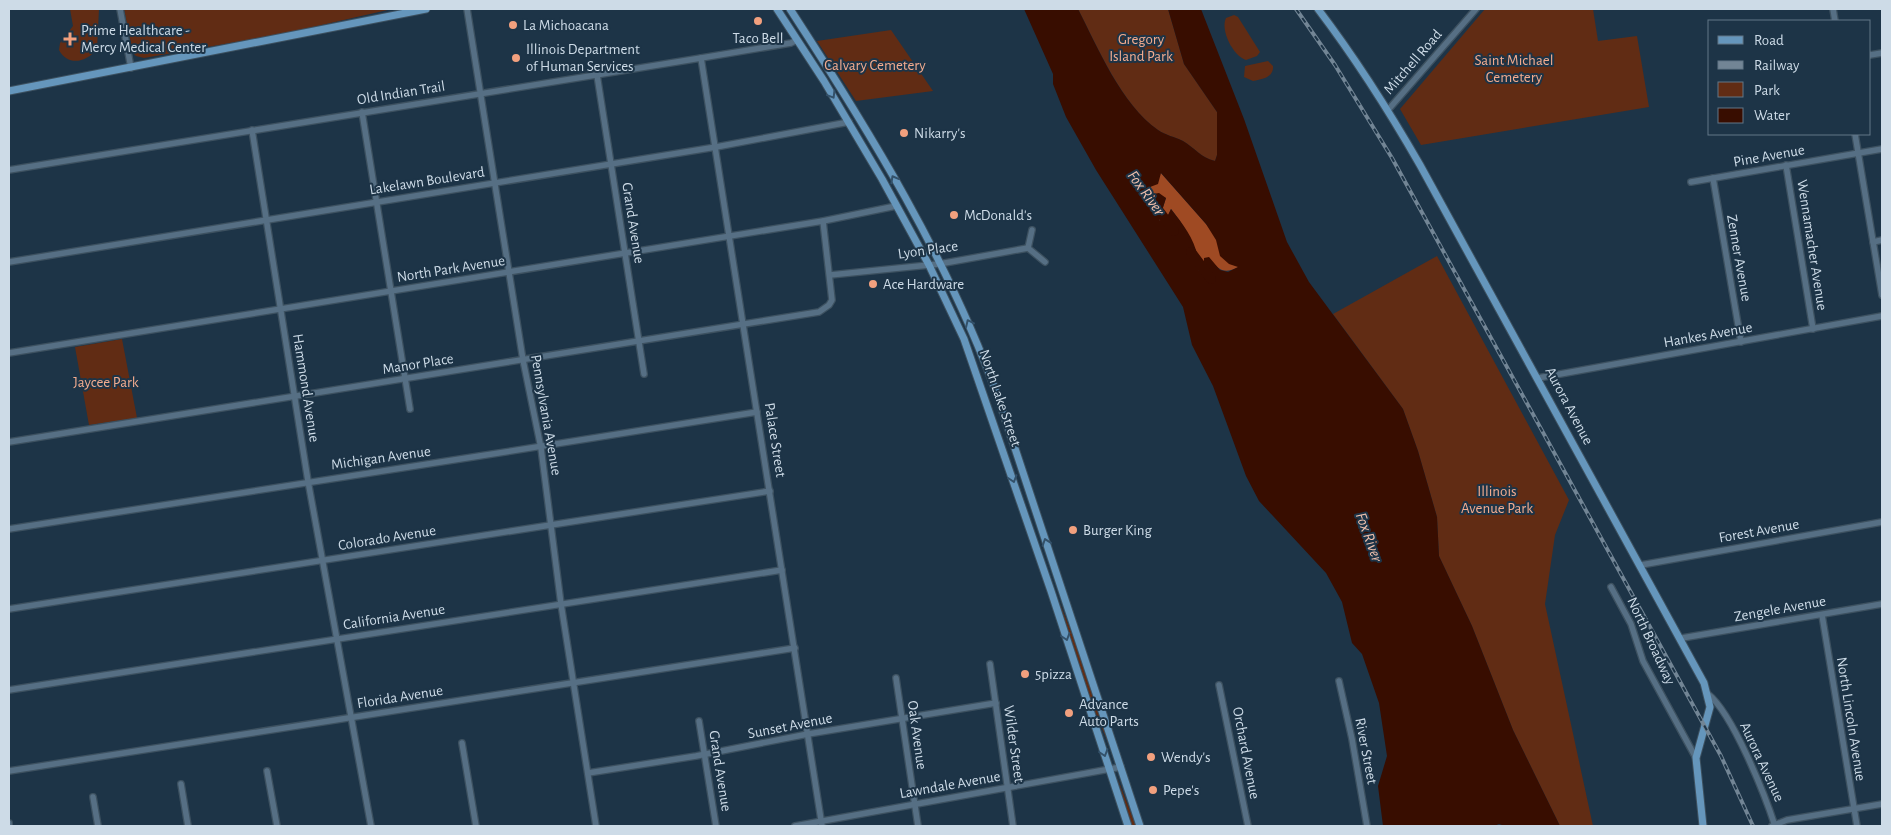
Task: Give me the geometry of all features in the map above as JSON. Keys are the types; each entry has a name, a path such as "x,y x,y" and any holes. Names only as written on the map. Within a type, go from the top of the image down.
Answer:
{"main road":[{"path":"9,91 426,9"},
{"name":"North Lake Street","path":"777,9 849,122 929,265 975,364 1128,826"},
{"name":"North Lake Street","path":"790,9 860,118 972,327 1140,826"},
{"name":"Aurora Avenue","path":"1318,9 1388,110 1682,638 1708,694"},
{"name":"North Broadway","path":"1703,826 1696,758 1710,707 1708,694"}],"street":[{"path":"120,9 131,68"},
{"name":"Pennsylvania Avenue","path":"467,9 482,93 523,360 541,448 561,604 596,826"},
{"name":"Mitchell Road","path":"1388,110 1476,9"},
{"name":"Old Indian Trail","path":"9,170 701,58 790,43 797,40"},
{"name":"Palace Street","path":"701,58 822,824"},
{"name":"Grand Avenue","path":"597,75 644,374"},
{"path":"362,112 410,409"},
{"name":"Lakelawn Boulevard","path":"9,262 716,147 849,122"},
{"name":"Hammond Avenue","path":"252,130 308,481 371,826"},
{"path":"1855,135 1882,295"},
{"name":"Pine Avenue","path":"1691,182 1882,149"},
{"name":"Wennamacher Avenue","path":"1786,165 1814,328"},
{"name":"Zenner Avenue","path":"1713,178 1741,342"},
{"name":"North Park Avenue","path":"9,352 823,221 896,206"},
{"path":"823,221 830,275"},
{"path":"1032,230 1028,248 1045,262"},
{"path":"1873,242 1882,240"},
{"name":"Lyon Place","path":"830,275 939,264 1028,248"},
{"name":"Manor Place","path":"9,442 294,398 819,312 829,305 832,300 830,275"},
{"name":"Hankes Avenue","path":"1538,378 1882,316"},
{"name":"Michigan Avenue","path":"9,529 308,481 541,448 757,412"},
{"name":"Colorado Avenue","path":"9,609 770,491"},
{"name":"Forest Avenue","path":"1641,565 1882,522"},
{"name":"California Avenue","path":"9,690 782,570"},
{"name":"North Broadway","path":"1611,587 1631,624 1643,662 1696,758"},
{"name":"Zengele Avenue","path":"1682,638 1882,604"},
{"name":"North Lincoln Avenue","path":"1822,614 1857,826"},
{"name":"Florida Avenue","path":"9,771 795,648"},
{"name":"Wilder Street","path":"990,664 1014,826"},
{"name":"Oak Avenue","path":"896,678 918,826"},
{"name":"River Street","path":"1338,681 1352,739 1367,826"},
{"name":"Orchard Avenue","path":"1219,685 1248,826"},
{"name":"Aurora Avenue","path":"1708,694 1723,712 1739,742 1765,799 1773,826"},
{"name":"Sunset Avenue","path":"588,773 705,755 808,734 996,703"},
{"name":"Grand Avenue","path":"699,721 716,826"},
{"path":"462,744 476,826"},
{"name":"Lawndale Avenue","path":"795,826 822,824 914,804 1121,767"},
{"path":"268,771 277,826"},
{"path":"181,784 188,826"},
{"path":"93,797 98,826"},
{"path":"1773,826 1787,820 1882,804"}],"green space":[{"path":"70,9 99,9 97,49 83,60 72,61 67,59 59,50 60,43 73,26"},
{"path":"124,9 392,9 282,34 144,58 133,53"},
{"name":"Gregory Island Park","path":"1078,9 1168,9 1184,64 1217,112 1217,155 1215,161 1202,155 1183,141 1158,130 1133,106 1112,75"},
{"name":"Saint Michael Cemetery","path":"1485,9 1593,9 1598,41 1637,36 1649,107 1421,145 1400,109"},
{"path":"1234,15 1238,17 1260,52 1257,56 1246,60 1241,58 1232,48 1226,36 1225,23 1226,18"},
{"name":"Calvary Cemetery","path":"891,30 933,91 856,101 817,41"},
{"path":"1268,61 1273,66 1273,70 1267,77 1253,81 1244,77 1245,66"},
{"name":"Illinois Avenue Park","path":"1437,256 1569,500 1555,535 1545,604 1593,826 1560,826 1513,730 1472,626 1439,556 1437,517 1418,451 1403,409 1333,314"},
{"name":"Jaycee Park","path":"122,339 137,418 89,425 75,347"},
{"path":"1059,601 1082,659 1113,755 1092,704"},
{"path":"1117,777 1136,826 1132,826"}],"shaded area":[{"path":"1160,172 1206,224 1239,267 1224,270 1218,268 1212,262 1204,272 1198,270 1189,238 1171,209 1164,224 1159,220 1166,198 1148,191"}],"water":[{"path":"1024,9 1078,9 1102,58 1133,106 1158,130 1183,141 1210,160 1215,161 1217,155 1217,112 1184,64 1168,9 1201,9 1244,119 1287,242 1309,282 1403,409 1418,451 1437,517 1439,556 1472,626 1513,730 1560,826 1505,826 1499,824 1494,826 1383,826 1378,786 1387,756 1379,703 1362,654 1352,643 1342,602 1326,573 1259,501 1246,476 1213,386 1192,345 1183,307 1096,170 1066,117 1053,84 1053,74","holes":["1161,173 1206,224 1216,240 1220,256 1229,264 1238,267 1228,272 1220,270 1209,257 1204,258 1204,272 1198,270 1197,253 1191,238 1171,209 1164,223 1159,220 1166,198 1159,193 1153,194 1148,191 1150,187 1158,184"]}],"waterway":[{"name":"Fox River","path":"1153,203 1174,231"},
{"name":"Fox River","path":"1191,252 1211,279"}],"railway":[{"path":"1296,9 1335,65 1392,158 1721,756 1753,826"}],"place":[{"name":"Taco Bell","path":"758,21"},
{"name":"La Michoacana","path":"513,25"},
{"name":"Prime Healthcare - Mercy Medical Center","path":"70,39"},
{"name":"Illinois Department of Human Services","path":"516,58"},
{"name":"Nikarry's","path":"904,133"},
{"name":"McDonald's","path":"954,215"},
{"name":"Ace Hardware","path":"873,284"},
{"name":"Burger King","path":"1073,530"},
{"name":"5pizza","path":"1025,674"},
{"name":"Advance Auto Parts","path":"1069,713"},
{"name":"Wendy's","path":"1151,757"},
{"name":"Pepe's","path":"1153,790"}]}
